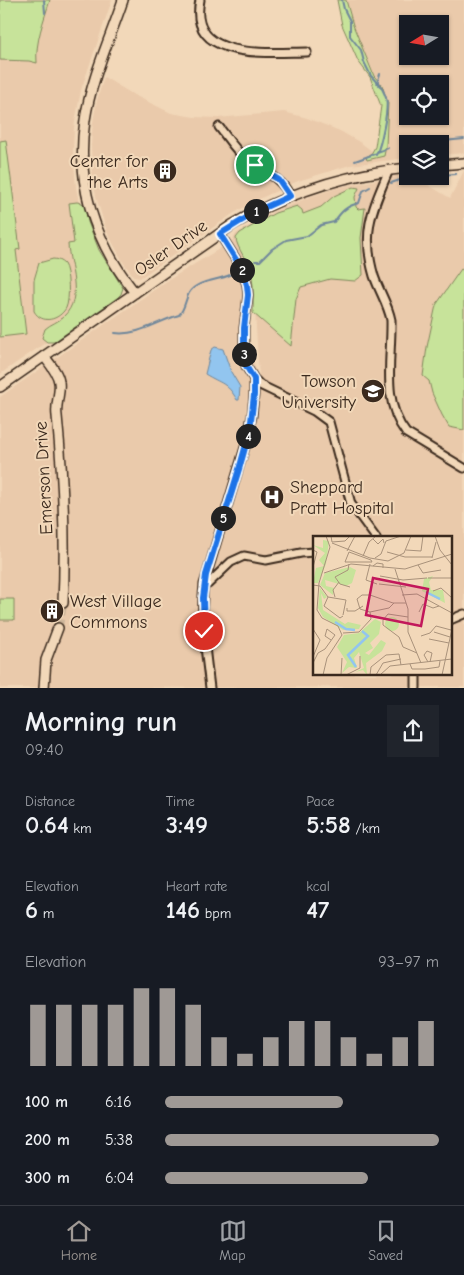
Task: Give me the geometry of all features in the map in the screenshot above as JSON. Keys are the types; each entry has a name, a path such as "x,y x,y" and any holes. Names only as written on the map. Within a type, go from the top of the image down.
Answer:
{"street":[{"path":"123,0 91,94 85,119 82,161 87,197 100,238 116,266 136,293"},
{"path":"200,0 199,14 203,28 210,37 226,48 256,52 307,52"},
{"path":"219,127 239,152 279,180 290,196"},
{"path":"449,164 464,163"},
{"name":"Osler Drive","path":"0,387 220,234 259,210 290,196 340,179 399,169"},
{"path":"388,170 368,224 368,234 370,259 391,320 391,402 396,418 406,433 464,468"},
{"path":"220,234 242,269 247,285 248,295 244,328 246,366 260,385 314,411 329,422 351,504 375,536"},
{"name":"Emerson Drive","path":"44,356 60,384 56,408 60,446 64,531 63,602"},
{"path":"210,688 204,631 204,584 250,430 254,401 254,379"},
{"path":"204,584 208,584 231,562 244,556 266,560 313,552"},
{"path":"452,619 464,614"},
{"path":"44,688 46,660 58,628"},
{"path":"416,675 416,688"}],"shaded area":[{"path":"0,0 112,0 81,90 74,127 73,151 76,188 81,212 118,293 0,374"},
{"path":"340,0 464,0 464,153 449,154 449,135 399,135 399,159 350,165 298,181 234,213 140,278 134,277 123,262 107,232 92,178 91,145 97,100 104,77 134,95 171,113 194,117 218,118 284,112 307,118 340,131 380,157 385,104"},
{"path":"464,171 464,687 0,688 0,397 167,281 232,241 236,234 273,212 339,187 399,176 399,185 428,185 450,198","holes":["249,269 260,287 255,310 259,378 247,344 253,295"]}],"green space":[{"path":"0,0 50,0 39,39 37,63 0,60"},
{"path":"337,0 346,0 353,25 374,76 382,85 388,103 384,156 367,160 366,157 371,154 375,147 381,106 370,77 358,61 342,25"},
{"path":"6,140 20,249 16,250 26,334 0,337 0,141"},
{"path":"353,187 359,188 355,197 356,207 358,209 365,208 361,238 363,275 355,281 330,279 301,287 296,299 291,346 253,313 252,277 236,238 240,233 275,213 297,206 302,210 303,214 321,207 334,196"},
{"path":"69,203 82,203 85,207 88,222 99,250 123,288 117,298 54,342 47,342 42,338 45,329 64,316 73,300 74,281 68,244 74,243"},
{"path":"53,259 62,262 66,268 68,299 66,308 59,316 46,319 41,318 34,311 34,280 39,263"},
{"path":"461,269 464,271 464,430 449,427 432,393 429,381 423,376 436,305"},
{"path":"0,599 14,599 14,620 0,620"}],"water":[{"path":"215,347 223,349 231,372 240,387 239,400 237,400 227,386 205,374 211,350"}],"waterway":[{"path":"44,0 45,13"},
{"path":"342,0 350,21 350,36 361,50 364,62 371,76 380,86"},
{"path":"376,155 382,135 387,103 378,80 380,74"},
{"path":"449,140 464,139"},
{"path":"377,152 388,148"},
{"path":"355,161 377,153"},
{"path":"449,174 456,174"},
{"path":"391,183 399,180"},
{"path":"255,261 260,261 272,249 286,240 307,236 321,225 334,222 344,210 359,203 363,191 370,187"},
{"path":"115,333 140,330 179,315 183,310 189,293 193,289 202,283 230,275"}],"tunnel":[{"path":"58,628 63,603"}],"place":[{"name":"Center for the Arts","path":"165,171"},
{"name":"Towson University","path":"373,391"},
{"name":"Sheppard Pratt Hospital","path":"272,497"},
{"name":"West Village Commons","path":"52,611"}],"route":[{"path":"204,631 203,598 206,575 240,466 254,408 254,379 246,366 243,344 248,302 247,285 242,269 220,234 259,210 290,196 286,188 275,176 255,165"}]}
